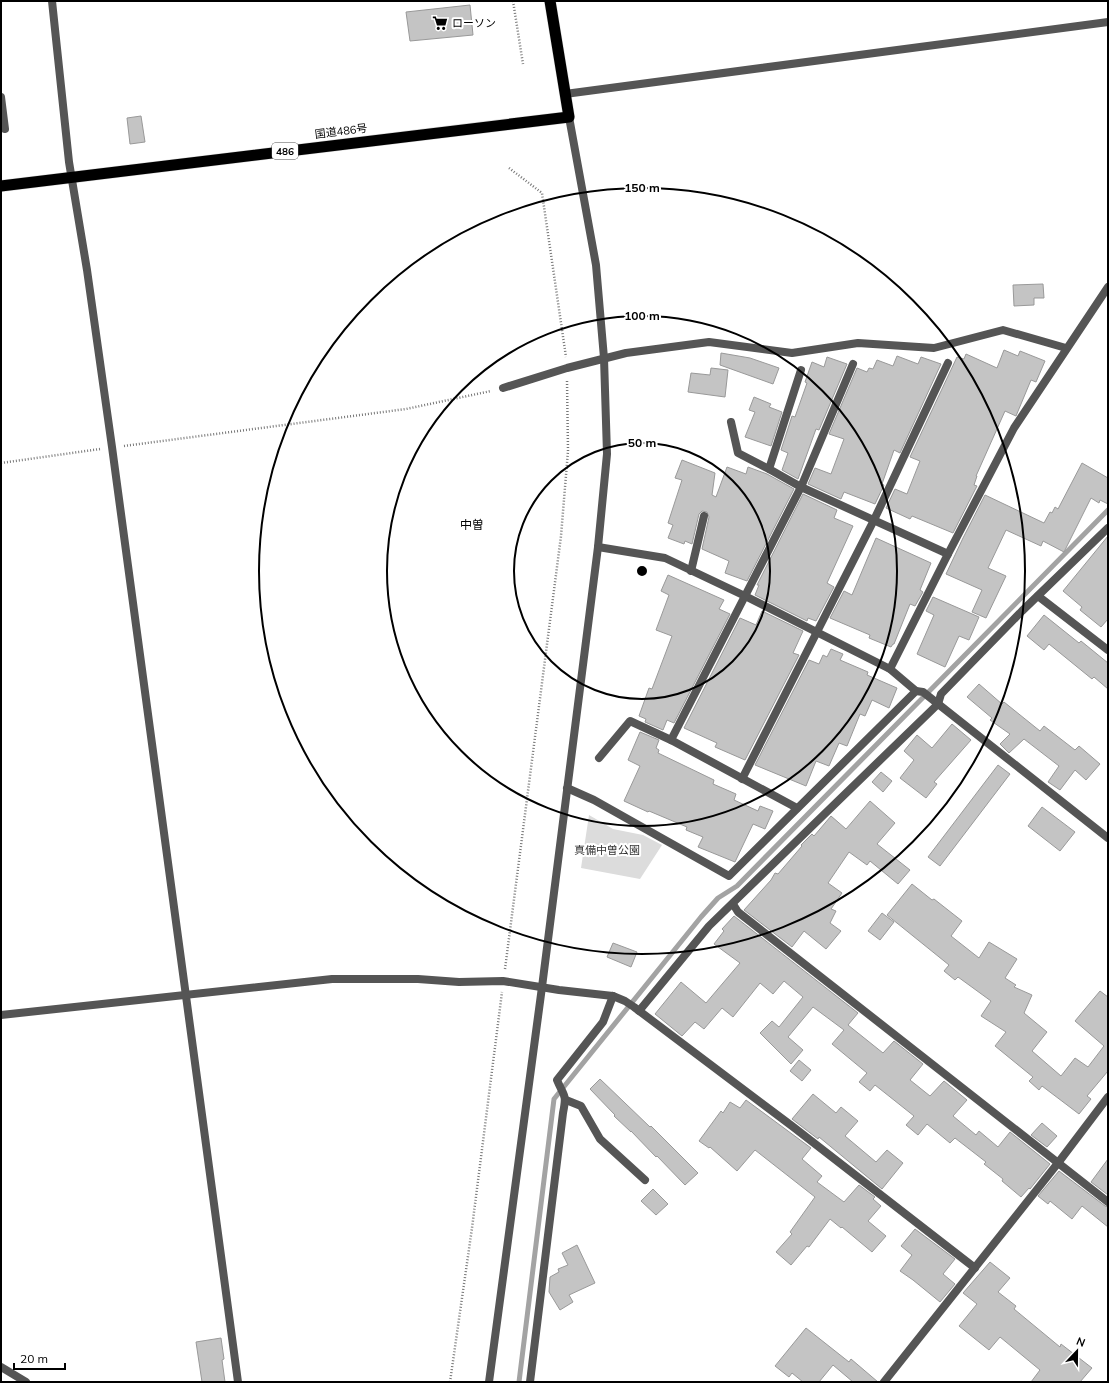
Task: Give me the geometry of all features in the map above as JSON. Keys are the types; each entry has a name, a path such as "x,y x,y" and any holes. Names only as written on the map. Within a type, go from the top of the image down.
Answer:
{"highway":[{"path":"550,1 569,117"},
{"name":"国道486号","path":"1,186 72,176 569,117"}],"street":[{"path":"52,1 69,162 87,270 112,447 238,1382"},
{"path":"565,94 1108,22"},
{"path":"1,97 5,129"},
{"path":"489,1382 542,987 598,548 607,454 604,358 596,265 569,117"},
{"path":"890,669 1014,428 1108,287"},
{"path":"503,388 604,358 632,352 710,342 792,353 858,343 934,348 1003,330 1066,348"},
{"path":"742,779 874,520 948,363"},
{"path":"671,740 801,487 853,364"},
{"path":"769,469 801,370"},
{"path":"731,422 738,453 801,487 948,554"},
{"path":"691,571 704,516"},
{"path":"636,1009 709,926 733,904 935,702 941,694 1038,596 1107,531"},
{"path":"598,548 665,558 745,596 890,669 919,692 935,702 1108,838"},
{"path":"1038,596 1108,650"},
{"path":"567,788 594,800 729,876 797,808 919,692"},
{"path":"599,758 630,721 671,740 797,808"},
{"path":"733,904 738,912 1108,1202"},
{"path":"1,1015 332,979 418,979 459,982 503,981 613,996 625,1001 792,1126 975,1268"},
{"path":"613,996 603,1022 557,1080 566,1097 581,1106 600,1139 645,1180"},
{"path":"530,1382 566,1097"},
{"path":"885,1382 1058,1163 1108,1097"},
{"path":"1,1367 26,1382"}],"path":[{"path":"513,1 523,64"},
{"path":"504,971 561,536 568,451 567,368 542,193 509,168"},
{"path":"1,462 406,409 503,388"},
{"path":"450,1382 472,1228 502,989"}],"green space":[{"name":"真備中曽公園","path":"589,815 613,829 643,835 662,845 640,879 581,868"}],"building":[{"name":"ローソン","path":"470,5 473,35 410,41 406,12"},
{"path":"141,116 145,142 130,144 127,118"},
{"path":"1043,284 1044,298 1034,298 1034,305 1014,306 1013,285"},
{"path":"1004,350 1018,356 1020,351 1045,361 1036,382 1031,380 1016,416 1005,411 976,476 974,485 977,486 953,533 912,516 910,519 886,508 895,489 907,494 920,461 910,457 957,357 964,359 966,354 997,368"},
{"path":"721,353 750,358 779,368 773,384 720,365"},
{"path":"897,356 918,364 921,357 941,364 900,453 894,450 882,484 884,485 875,504 844,492 841,499 808,484 815,468 831,474 844,439 829,434 857,368 867,372 869,368 873,369 877,360 893,366"},
{"path":"827,357 847,364 819,430 816,429 798,479 782,470 788,453 781,450 792,416 795,417 807,383 805,382 812,362 824,367"},
{"path":"711,368 728,370 725,397 688,392 691,373 710,375"},
{"path":"754,397 771,404 769,407 782,412 771,446 745,437 755,412 749,410"},
{"path":"682,460 715,473 712,495 716,497 727,467 746,474 748,467 767,474 794,489 747,581 725,573 729,561 702,549 709,517 707,512 702,511 699,514 692,544 685,541 684,544 668,538 673,525 668,523 682,480 675,478"},
{"path":"1082,463 1108,478 1108,504 1100,500 1099,503 1091,498 1064,552 1043,541 1041,546 1006,530 988,568 1006,576 986,618 972,612 982,590 946,574 985,495 1044,523 1050,512 1052,513 1055,507 1058,509"},
{"path":"803,494 837,510 834,518 853,526 827,583 834,587 816,621 808,618 807,621 755,595 759,585 757,585"},
{"path":"1108,536 1108,619 1101,627 1080,610 1082,607 1063,591"},
{"path":"876,538 931,563 920,590 923,592 915,606 910,604 894,644 891,647 869,638 870,635 830,618 844,591 852,595"},
{"path":"668,575 724,600 719,609 730,614 674,723 667,720 663,730 645,722 646,719 639,716 649,688 652,689 672,636 656,630 669,595 661,591"},
{"path":"933,597 979,617 969,640 959,636 945,667 917,654 934,615 926,611"},
{"path":"762,611 803,631 793,653 799,655 745,760 715,747 717,743 684,728 740,618 756,625"},
{"path":"1044,615 1079,643 1081,641 1108,663 1108,689 1094,677 1092,679 1049,644 1044,650 1027,636"},
{"path":"831,649 843,654 840,660 868,672 867,675 897,688 889,708 872,700 865,716 860,714 847,746 839,743 829,766 816,761 806,786 755,765 809,660 819,664 823,655 827,657"},
{"path":"979,684 1002,704 1004,702 1040,731 1044,726 1075,750 1079,746 1100,764 1086,780 1075,770 1060,790 1048,782 1059,766 1024,739 1009,753 1000,744 1010,734 990,720 992,718 967,697"},
{"path":"952,724 971,740 934,782 937,784 926,798 900,778 914,760 904,751 917,735 932,748"},
{"path":"640,732 659,740 656,748 659,750 658,753 714,780 713,784 736,794 734,800 758,811 760,806 773,811 765,829 753,824 735,862 698,847 703,837 686,830 687,827 624,801 640,766 628,760"},
{"path":"998,765 1010,774 940,866 928,857"},
{"path":"881,772 892,781 883,792 872,782"},
{"path":"870,801 895,823 877,844 910,870 898,884 870,861 867,865 849,852 828,883 842,893 831,909 836,911 830,923 841,931 826,949 804,931 792,947 744,910 771,880 775,873 778,874 802,846 801,845 812,834 814,836 831,816 846,829"},
{"path":"1042,807 1075,832 1060,851 1028,826"},
{"path":"912,884 962,921 951,936 979,958 989,942 1017,959 1005,978 1016,985 1014,987 1032,995 1024,1013 1047,1032 1032,1051 1061,1076 1075,1058 1088,1067 1104,1046 1075,1021 1100,991 1108,997 1108,1071 1087,1096 1091,1099 1079,1114 1042,1086 1039,1090 1029,1081 1033,1077 995,1046 1006,1032 981,1016 991,1001 958,977 955,980 944,971 949,965 887,915"},
{"path":"882,913 894,922 880,940 868,931"},
{"path":"734,916 858,1013 848,1025 883,1053 894,1041 923,1064 910,1080 930,1096 944,1081 967,1100 953,1116 976,1135 979,1131 998,1147 1010,1132 1050,1164 1030,1189 1029,1188 1021,1197 1002,1181 1003,1179 984,1164 986,1162 955,1138 950,1143 927,1124 918,1135 906,1125 914,1116 875,1085 870,1091 859,1082 867,1073 832,1044 844,1030 813,1007 788,1037 803,1050 791,1064 760,1033 772,1021 779,1027 803,997 784,981 773,994 760,983 733,1017 722,1008 704,1029 695,1022 682,1036 655,1014 681,982 706,1003 740,963 714,944 724,931 722,929"},
{"path":"613,943 637,952 631,967 607,957"},
{"path":"799,1060 811,1070 802,1081 790,1071"},
{"path":"600,1079 650,1127 651,1126 698,1173 685,1185 657,1156 656,1157 614,1116 615,1115 590,1089"},
{"path":"813,1094 836,1113 841,1107 858,1121 845,1136 876,1162 887,1150 903,1163 882,1189 819,1137 818,1139 792,1119"},
{"path":"746,1100 811,1148 802,1159 822,1176 817,1182 844,1202 859,1185 875,1197 873,1199 881,1206 868,1221 886,1236 872,1252 830,1219 809,1247 807,1246 791,1265 776,1252 792,1234 790,1232 815,1197 755,1150 737,1171 710,1147 709,1148 699,1141 721,1111 723,1113 730,1102 740,1108"},
{"path":"1042,1123 1057,1136 1047,1147 1031,1135"},
{"path":"1108,1159 1108,1195 1091,1182"},
{"path":"1059,1171 1108,1207 1108,1227 1082,1206 1072,1219 1050,1201 1048,1204 1038,1196"},
{"path":"653,1189 668,1204 656,1215 641,1201"},
{"path":"915,1229 955,1259 943,1274 955,1284 940,1302 900,1271 912,1255 901,1246"},
{"path":"577,1245 595,1283 569,1295 573,1302 560,1310 549,1292 550,1277 559,1272 558,1269 568,1265 562,1253"},
{"path":"990,1262 1010,1278 998,1292 1016,1306 1014,1309 1060,1347 1061,1344 1092,1368 1080,1382 1031,1382 1040,1370 1000,1337 989,1350 959,1326 977,1304 963,1293"},
{"path":"806,1328 849,1362 851,1359 878,1382 853,1382 833,1365 819,1382 803,1382 792,1373 789,1377 775,1366"},
{"path":"221,1338 225,1382 202,1382 196,1342"}],"waterway":[{"path":"519,1382 554,1099 718,898 737,886 1108,510"}],"place":[{"name":"ローソン","path":"440,23"}],"district":[{"name":"中曽","path":"472,525"}]}
